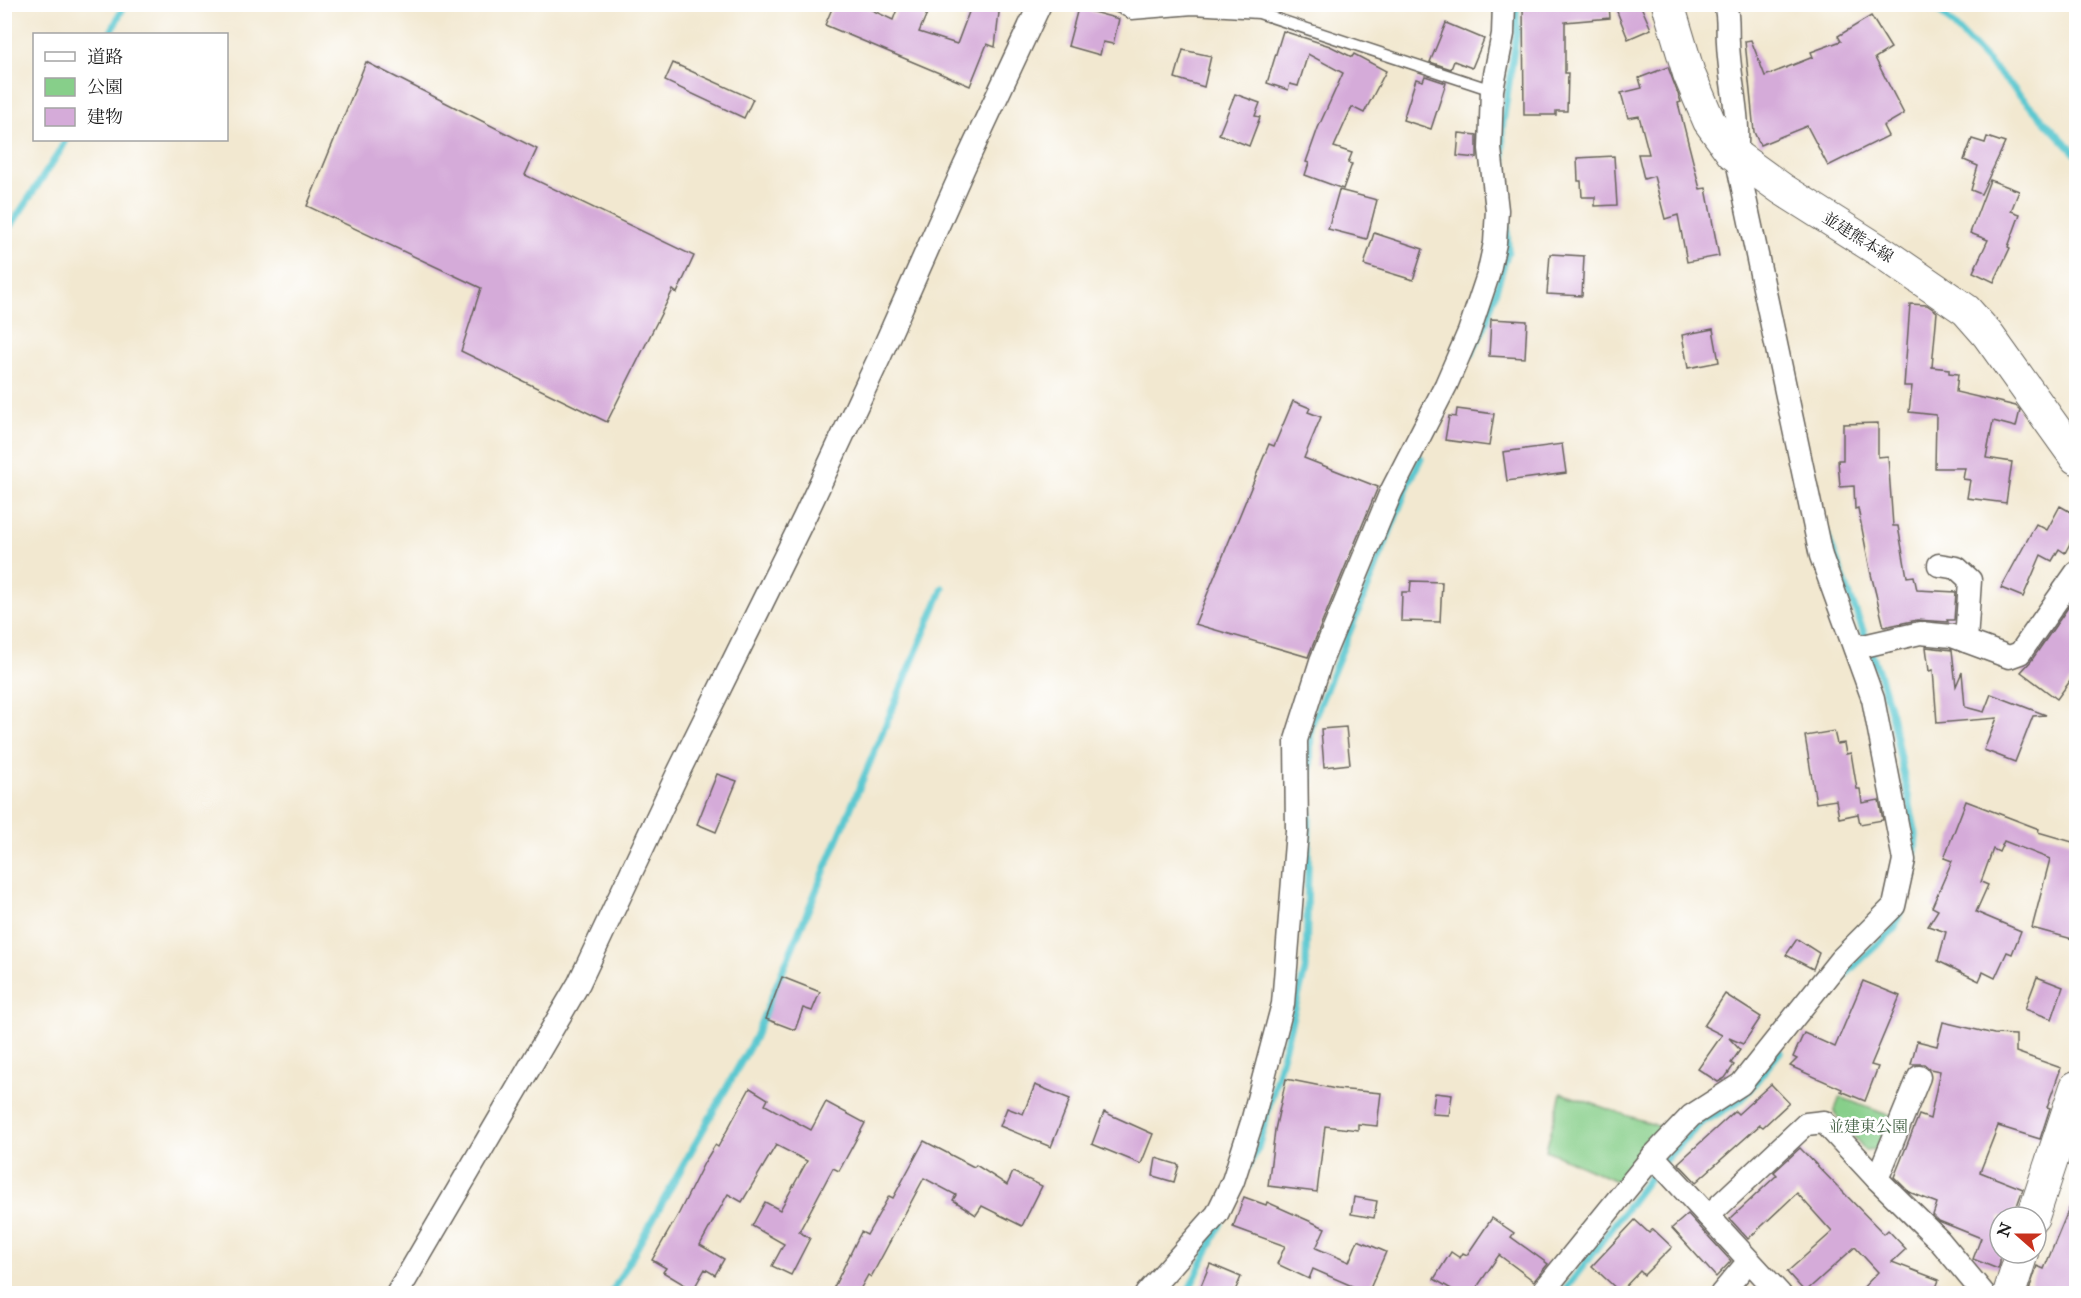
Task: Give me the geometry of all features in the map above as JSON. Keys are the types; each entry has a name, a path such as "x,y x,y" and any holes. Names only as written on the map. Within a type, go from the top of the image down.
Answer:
{"main road":[{"name":"並建熊本線","path":"1668,4 1689,74 1709,121 1736,156 1782,189 1883,253 1966,310 1988,335 2076,458"},
{"path":"2037,1205 2076,1087"},
{"path":"2010,1293 2018,1265"}],"street":[{"path":"397,1293 579,983 678,773 804,518 1040,4"},
{"path":"1146,1293 1217,1214 1233,1181 1252,1122 1282,1004 1297,831 1296,740 1322,661 1369,545 1391,492 1446,385 1469,332 1488,275 1495,243 1497,210 1490,149 1492,90 1503,34 1504,4"},
{"path":"1541,1293 1659,1164 1690,1116 1741,1084 1840,960 1894,906 1904,860 1873,699 1821,556 1736,156 1738,136 1728,43 1728,11 1725,4"},
{"path":"1939,565 1957,568 1970,580 1966,641"},
{"path":"1855,648 1920,633 1952,636 2009,657 2020,652 2076,573"},
{"path":"1876,1179 1918,1077"},
{"path":"1708,1216 1806,1124 1824,1122 1876,1179 1939,1240 1984,1293"},
{"path":"1659,1164 1780,1293"},
{"path":"1721,1293 1749,1261"}],"lane":[{"path":"1112,4 1132,14 1193,9 1259,13 1492,90"}],"green space":[{"path":"1561,1093 1670,1130 1623,1184 1546,1150"},
{"name":"並建東公園","path":"1840,1097 1893,1117 1879,1149 1865,1150 1834,1112"}],"building":[{"path":"834,4 859,4 893,20 899,4 931,4 919,32 957,44 972,4 1000,4 995,47 987,44 970,86 825,25"},
{"path":"1523,4 1609,4 1610,18 1565,22 1565,73 1568,73 1567,111 1556,111 1556,115 1524,115"},
{"path":"1614,4 1640,4 1651,29 1628,39"},
{"path":"1078,8 1119,19 1113,44 1103,42 1100,55 1068,46"},
{"path":"1871,16 1891,48 1875,58 1904,114 1883,126 1888,136 1828,166 1807,126 1760,145 1754,132 1745,41 1751,40 1765,76 1813,57 1811,52 1841,41 1838,36"},
{"path":"1446,23 1484,39 1472,68 1454,61 1451,69 1430,62"},
{"path":"1283,31 1330,46 1352,57 1354,54 1386,71 1364,113 1352,107 1334,147 1352,153 1348,163 1352,164 1343,189 1305,175 1309,163 1306,162 1318,128 1343,73 1308,54 1298,86 1290,84 1288,90 1267,83"},
{"path":"1183,50 1211,56 1204,87 1175,78"},
{"path":"366,62 537,149 525,175 694,256 677,293 673,290 607,422 461,351 481,288 307,206"},
{"path":"673,63 753,99 744,118 665,81"},
{"path":"1668,67 1681,102 1678,103 1700,189 1706,188 1719,256 1687,262 1678,215 1665,219 1654,176 1644,179 1638,154 1649,154 1639,116 1628,118 1621,93 1642,88 1639,78"},
{"path":"1425,76 1446,83 1431,129 1403,120 1416,79 1423,81"},
{"path":"1235,94 1260,103 1255,116 1260,117 1249,146 1219,134"},
{"path":"1459,133 1477,135 1477,158 1457,156"},
{"path":"1987,137 2005,143 1981,194 1971,190 1978,166 1964,160 1972,139 1985,143"},
{"path":"1614,156 1617,205 1595,206 1595,197 1582,197 1581,181 1578,181 1577,158"},
{"path":"1990,180 2019,191 2011,211 2020,214 2008,247 2010,248 1994,282 1973,272 1988,240 1970,233"},
{"path":"1339,190 1377,200 1367,239 1328,229"},
{"path":"1374,233 1423,249 1413,280 1364,265"},
{"path":"1550,254 1584,256 1582,296 1547,294"},
{"path":"1910,304 1927,305 1937,312 1932,367 1949,369 1949,373 1958,374 1956,392 2016,406 2020,410 2016,427 1993,421 1986,458 2012,462 2006,503 1967,498 1970,480 1963,479 1965,468 1935,468 1936,415 1909,412 1912,386 1904,386"},
{"path":"1491,319 1527,321 1525,358 1489,356"},
{"path":"1713,329 1719,362 1688,368 1682,335"},
{"path":"1293,401 1310,408 1308,412 1321,417 1304,458 1378,487 1308,657 1195,624 1269,444 1274,446"},
{"path":"1457,409 1494,414 1489,446 1445,440 1449,416 1456,417"},
{"path":"1878,423 1878,457 1888,456 1893,526 1898,526 1907,577 1914,576 1917,590 1956,592 1954,620 1947,620 1948,622 1917,620 1884,627 1858,508 1855,509 1854,486 1840,487 1838,460 1843,460 1843,424"},
{"path":"1562,444 1566,473 1507,481 1503,452"},
{"path":"2060,506 2076,515 2076,532 2065,553 2059,549 2052,561 2041,555 2023,597 2001,588 2036,524 2047,530"},
{"path":"1411,581 1442,582 1440,622 1401,621 1402,592 1410,592"},
{"path":"2076,596 2076,673 2057,699 2021,672"},
{"path":"1926,647 1952,650 1956,686 1962,672 1965,707 1984,712 1991,694 2046,715 2033,716 2015,762 1984,750 1997,718 1937,723 1933,670 1929,671"},
{"path":"1346,727 1350,764 1324,767 1321,729"},
{"path":"1834,731 1837,744 1844,743 1846,754 1851,753 1857,789 1860,789 1862,803 1879,800 1883,820 1860,824 1858,814 1839,818 1836,800 1816,803 1805,736"},
{"path":"717,774 737,781 716,832 697,824"},
{"path":"1966,801 2039,829 2038,832 2076,843 2076,940 2032,928 2050,859 2004,841 1999,852 1993,849 1981,882 1988,885 1976,912 2021,931 2012,954 2007,952 1995,978 1983,972 1979,981 1938,961 1946,932 1928,926 1938,910 1932,907 1952,861 1944,858"},
{"path":"1797,939 1819,953 1813,969 1786,955"},
{"path":"782,977 820,992 812,1011 803,1008 795,1030 766,1019"},
{"path":"2037,977 2063,987 2052,1019 2025,1009"},
{"path":"1863,981 1900,996 1871,1065 1878,1067 1865,1101 1790,1066 1797,1059 1793,1057 1804,1033 1835,1047"},
{"path":"1725,994 1761,1017 1743,1044 1729,1038 1740,1050 1731,1063 1734,1065 1725,1078 1718,1082 1698,1069 1722,1035 1704,1026"},
{"path":"1943,1022 1994,1034 2016,1035 2016,1052 2061,1068 2047,1107 2050,1108 2040,1139 1998,1126 1980,1172 2023,1189 2017,1205 1988,1205 1988,1265 1973,1259 1981,1238 1939,1221 1933,1215 1937,1203 1909,1192 1894,1177 1919,1115 1930,1119 1940,1071 1930,1069 1924,1064 1911,1064 1917,1041 1937,1046"},
{"path":"1286,1079 1336,1089 1381,1093 1377,1126 1358,1124 1358,1130 1325,1126 1317,1192 1268,1186 1275,1130"},
{"path":"1771,1084 1789,1103 1763,1127 1760,1125 1696,1182 1678,1163 1735,1111 1738,1114"},
{"path":"1035,1085 1070,1099 1051,1147 1000,1126 1007,1108 1023,1114"},
{"path":"750,1088 768,1099 765,1105 811,1130 826,1102 865,1123 839,1171 833,1168 799,1232 810,1238 791,1275 772,1266 784,1244 752,1226 765,1202 780,1210 807,1161 776,1145 742,1202 728,1194 700,1245 724,1259 715,1275 705,1269 693,1290 663,1272 666,1268 652,1260 704,1163 715,1145 718,1147"},
{"path":"1435,1093 1452,1095 1449,1115 1432,1114"},
{"path":"1104,1112 1153,1134 1141,1164 1092,1144"},
{"path":"924,1141 974,1167 976,1165 1007,1185 1013,1172 1042,1186 1022,1226 982,1206 976,1215 953,1200 956,1195 924,1178 871,1277 868,1275 858,1293 831,1293 861,1232 867,1235 889,1196 893,1198"},
{"path":"1800,1148 1884,1234 1888,1230 1906,1249 1892,1262 1939,1280 1934,1293 1858,1293 1878,1272 1855,1247 1805,1292 1787,1272 1832,1232 1797,1193 1748,1239 1730,1219 1777,1175 1774,1172"},
{"path":"1156,1158 1179,1165 1174,1182 1153,1176"},
{"path":"2076,1192 2076,1293 2028,1293 2037,1266 2044,1269 2048,1265 2048,1259"},
{"path":"1244,1197 1266,1205 1267,1202 1325,1228 1316,1248 1349,1262 1358,1240 1386,1252 1368,1293 1313,1269 1309,1279 1277,1264 1285,1246 1233,1227"},
{"path":"1354,1197 1377,1201 1374,1218 1351,1214"},
{"path":"1688,1214 1731,1261 1716,1277 1672,1228"},
{"path":"1492,1218 1514,1233 1511,1237 1548,1264 1534,1281 1499,1255 1473,1293 1458,1293 1434,1279 1451,1252 1460,1258 1463,1253 1467,1255"},
{"path":"1635,1220 1649,1233 1653,1229 1672,1247 1644,1275 1640,1271 1620,1292 1592,1266"},
{"path":"1210,1264 1241,1277 1234,1293 1198,1293"},
{"path":"1988,1265 1999,1265 1998,1269"}],"waterway":[{"path":"110,33 125,4"},
{"path":"1505,187 1502,129 1517,30 1516,4"},
{"path":"1933,4 2076,154"},
{"path":"4,230 12,224 66,141"},
{"path":"1471,354 1485,326 1508,251 1507,219"},
{"path":"1248,1167 1258,1148 1306,967 1311,726 1421,458"},
{"path":"1826,532 1879,673 1891,714 1916,834 1914,868 1910,881"},
{"path":"611,1294 754,1039 943,588"},
{"path":"1808,1018 1848,972 1895,928 1901,909"},
{"path":"1663,1162 1700,1124 1740,1101 1780,1052"},
{"path":"1562,1294 1650,1177"},
{"path":"1187,1294 1221,1223"}]}
